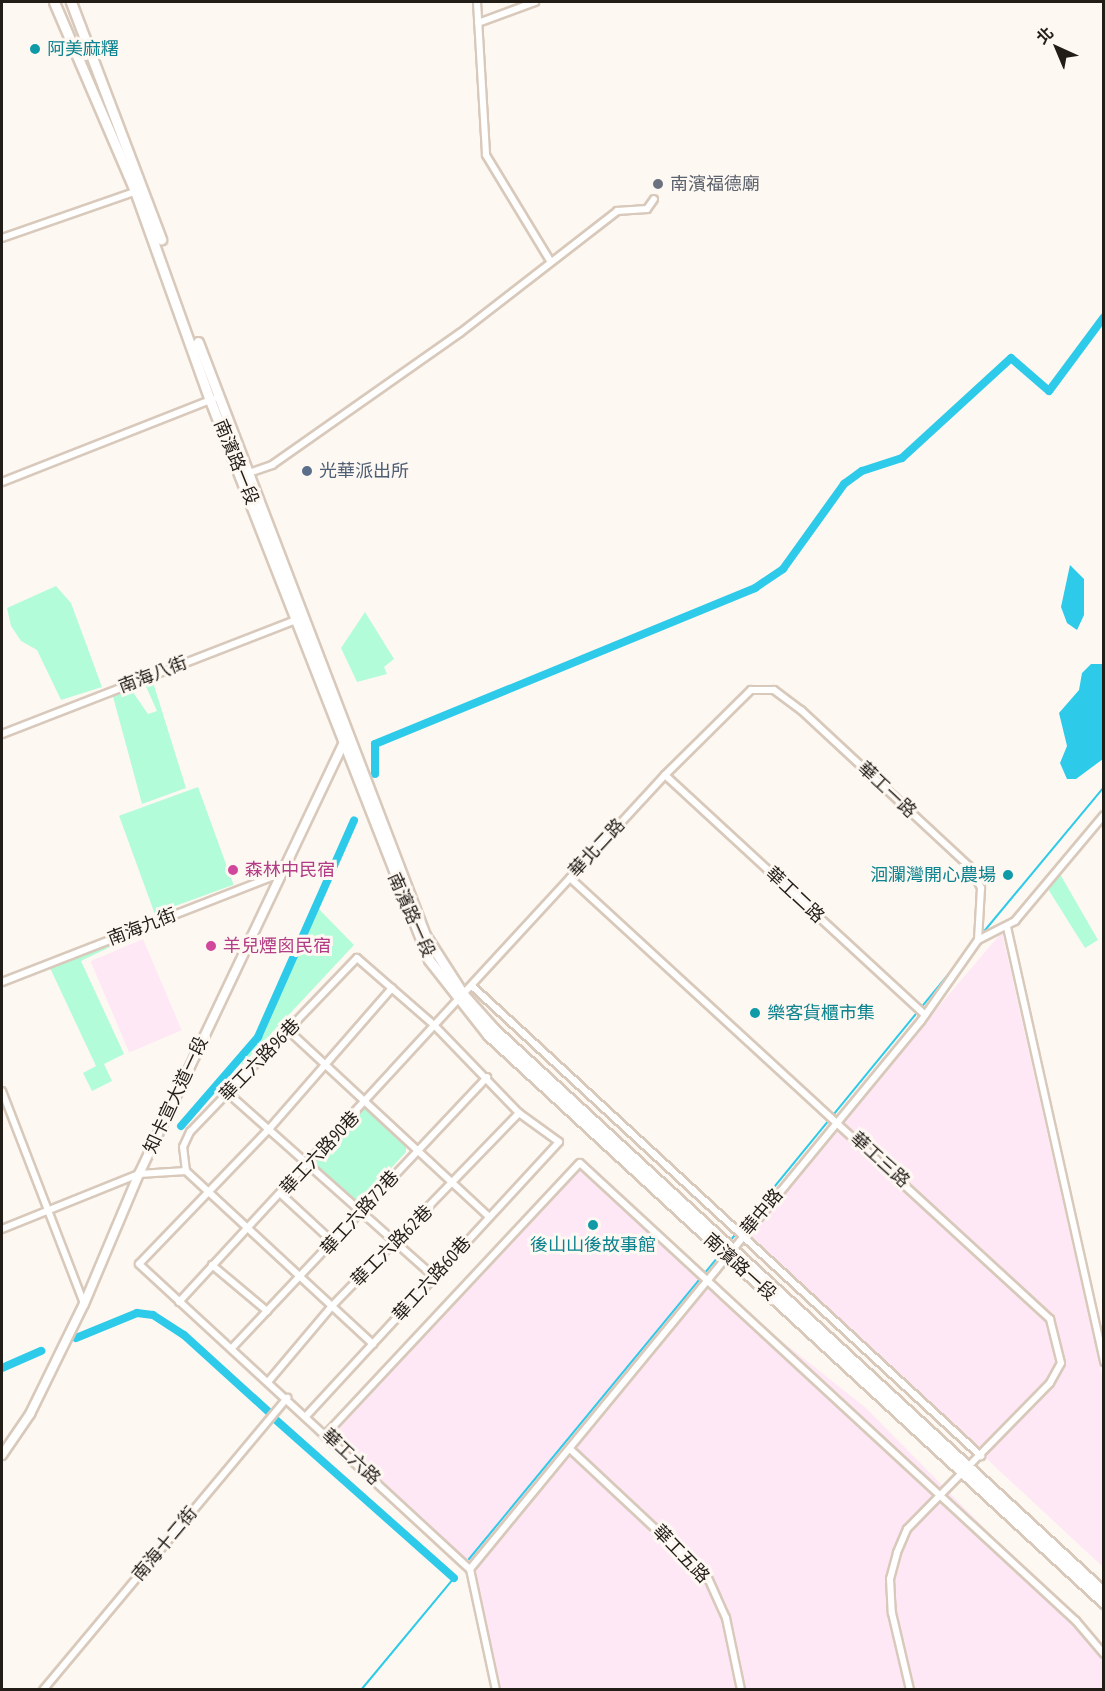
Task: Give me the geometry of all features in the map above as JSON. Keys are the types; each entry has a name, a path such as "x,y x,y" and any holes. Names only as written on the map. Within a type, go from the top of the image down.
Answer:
{"main road":[{"name":"南濱路一段","path":"54,2 139,190"},
{"name":"南濱路一段","path":"71,2 214,399 246,474 349,739 415,932 460,997 728,1251 964,1468 1104,1592"},
{"name":"南濱路一段","path":"964,1468 1104,1603"}],"street":[{"path":"477,2 486,155 549,259"},
{"path":"478,23 535,2"},
{"path":"2,238 139,190"},
{"path":"246,474 272,465 453,338 549,259 617,211 647,209 654,199"},
{"path":"2,482 214,399"},
{"name":"南海八街","path":"2,734 301,618"},
{"name":"華工一路","path":"739,697 765,688 784,697 969,866 981,888 978,940"},
{"name":"華北二路","path":"460,997 739,697"},
{"name":"知卡宣大道一段","path":"2,1455 30,1414 84,1304 139,1174 282,873 349,739"},
{"name":"華工二路","path":"665,775 926,1015"},
{"path":"978,940 1015,921 1104,815"},
{"name":"南海九街","path":"2,982 282,873"},
{"name":"華工三路","path":"570,878 1050,1319 1061,1363 1050,1383 981,1456 964,1468 907,1529 890,1579 910,1689"},
{"path":"1007,927 1104,1362"},
{"name":"華中路","path":"470,1569 570,1449 728,1251 926,1015 978,940"},
{"name":"華工六路96巷","path":"186,1171 183,1147 190,1132 230,1095 357,958 392,988"},
{"path":"472,986 981,1456"},
{"path":"207,1192 269,1129 392,988 487,1077 519,1113"},
{"name":"華工六路90巷","path":"179,1302 212,1265 249,1231 368,1102 460,997"},
{"path":"289,1031 418,1149 450,1186 489,1216"},
{"name":"華工六路72巷","path":"232,1348 298,1277 334,1243 358,1213 487,1077"},
{"path":"2,1091 84,1304"},
{"path":"230,1095 309,1165 393,1245 434,1277"},
{"name":"華工六路60巷","path":"306,1416 559,1142 519,1113"},
{"name":"華工六路62巷","path":"268,1382 332,1306 519,1113"},
{"path":"326,1434 573,1165 579,1163 1076,1621 1104,1654"},
{"path":"2,1229 139,1174 186,1171 373,1344"},
{"name":"華工六路","path":"207,1192 139,1264 470,1569"},
{"path":"282,1195 334,1243"},
{"path":"212,1265 267,1311"},
{"name":"南海十二街","path":"43,1689 286,1398"},
{"name":"華工五路","path":"570,1449 708,1578 726,1618 741,1689"},
{"path":"470,1569 496,1689"}],"shaded area":[{"path":"1002,932 1103,1380 1103,1567 745,1234"},
{"path":"143,939 182,1030 129,1052 91,961"},
{"path":"580,1163 705,1280 866,1408 1076,1621 1103,1654 1103,1689 494,1689 470,1569 326,1434"}],"green space":[{"path":"56,586 71,603 102,687 61,700 37,650 21,641 11,626 7,608"},
{"path":"365,612 394,659 384,667 387,674 357,682 341,648"},
{"path":"152,679 186,788 142,804 112,693 130,688 148,714 157,711 144,682"},
{"path":"198,787 234,885 155,913 119,816"},
{"path":"1060,874 1098,940 1085,948 1048,889"},
{"path":"314,904 354,945 240,1067"},
{"path":"111,939 114,945 81,961 124,1054 104,1064 112,1081 92,1091 83,1073 96,1066 50,968"},
{"path":"366,1107 406,1145 406,1152 358,1204 313,1163"}],"water":[{"path":"1070,565 1084,579 1084,615 1077,630 1067,623 1061,607"},
{"path":"1091,664 1103,664 1103,759 1076,779 1067,779 1060,763 1067,746 1059,713 1079,690 1082,673"}],"waterway":[{"path":"375,774 375,744 755,588 783,569 844,484 862,471 902,458 1011,358 1049,391 1104,317"},
{"path":"981,935 1104,787"},
{"path":"181,1126 258,1037 354,820"},
{"path":"730,1241 962,958"},
{"path":"469,1559 721,1253"},
{"path":"76,1338 137,1313 153,1315 184,1335 270,1413"},
{"path":"2,1368 41,1351"},
{"path":"276,1420 454,1578"},
{"path":"361,1690 454,1578"}],"place":[{"name":"阿美麻糬","path":"35,49"},
{"name":"南濱福德廟","path":"658,184"},
{"name":"光華派出所","path":"307,471"},
{"name":"森林中民宿","path":"233,870"},
{"name":"洄瀾灣開心農場","path":"1008,875"},
{"name":"羊兒煙囪民宿","path":"211,946"},
{"name":"樂客貨櫃市集","path":"755,1013"},
{"name":"後山山後故事館","path":"593,1225"}]}
